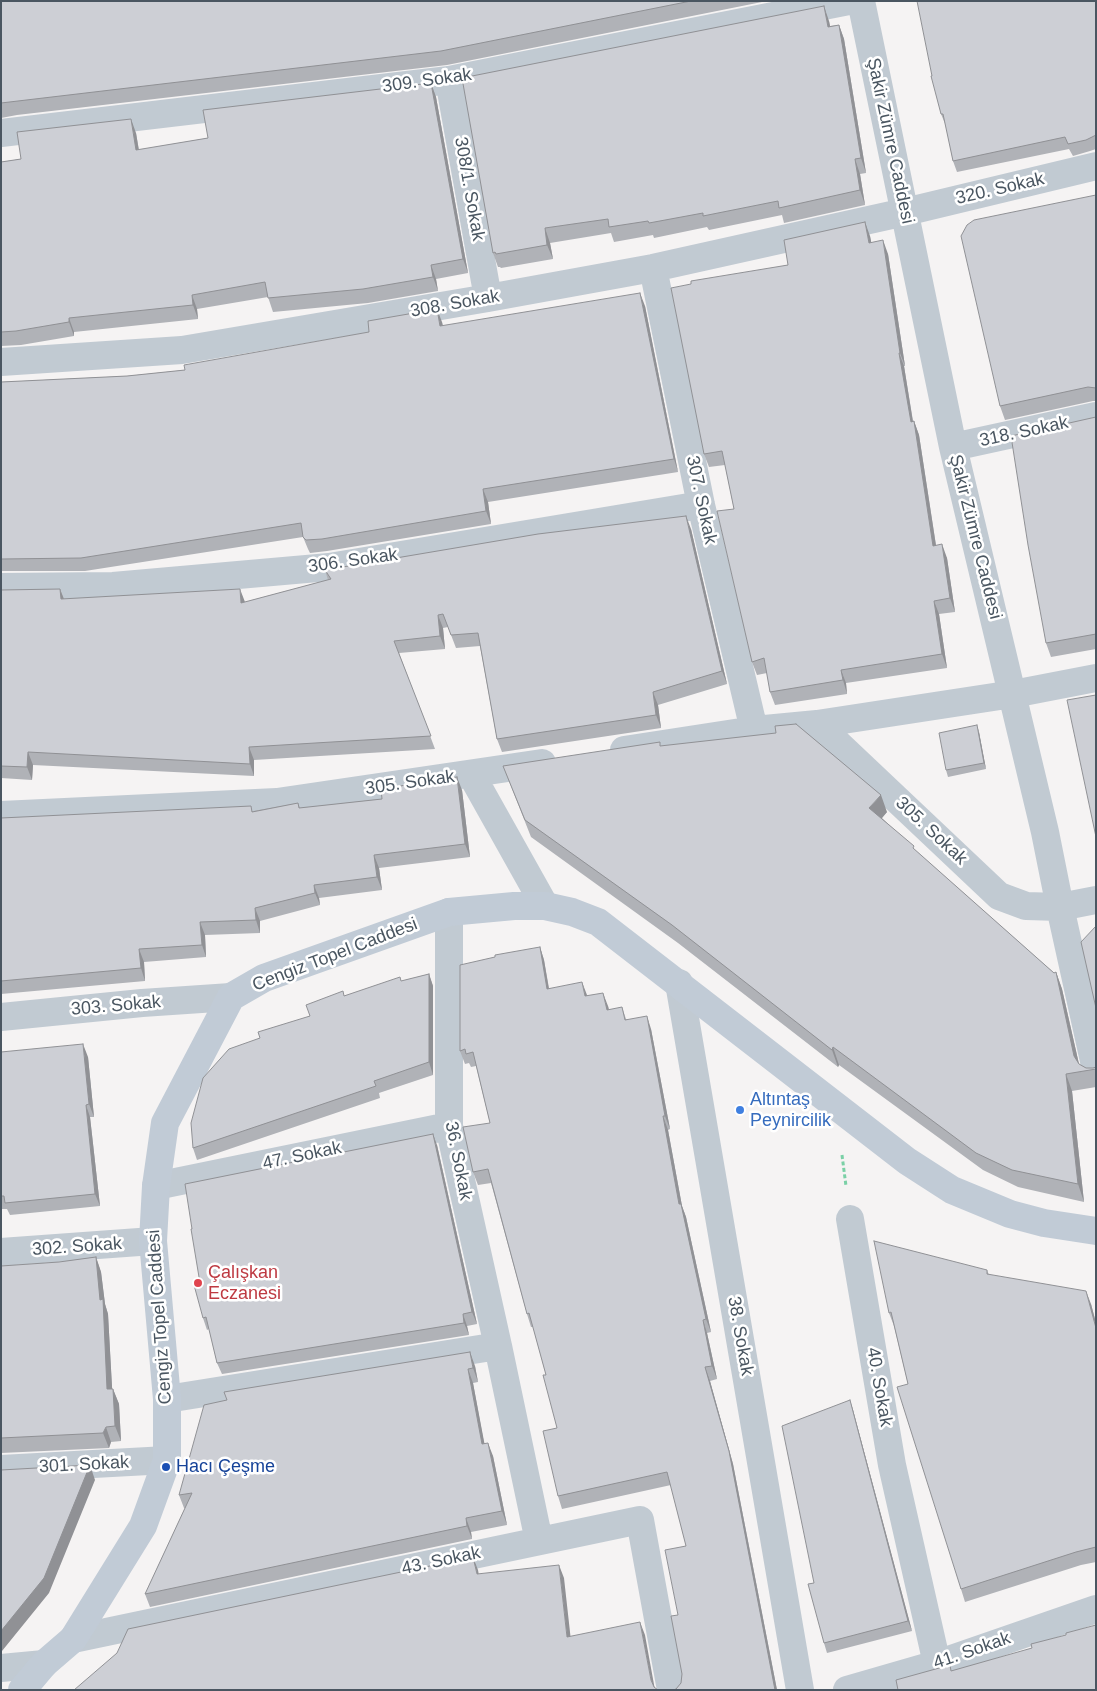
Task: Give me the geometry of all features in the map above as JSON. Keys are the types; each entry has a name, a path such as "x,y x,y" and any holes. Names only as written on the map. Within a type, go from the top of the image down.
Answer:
{"main road":[{"name":"Cengiz Topel Caddesi","path":"22,1690 44,1664 73,1639 143,1526 167,1460 167,1399 153,1241 156,1186 165,1123 231,997 264,978 449,912 514,906 545,906 572,912 598,922 679,983 907,1162 952,1190 1010,1214 1044,1223 1096,1231"}],"street":[{"name":"309. Sokak","path":"1,133 449,80 849,1"},
{"name":"Şakir Zümre Caddesi","path":"861,1 953,448 1045,832 1096,1070"},
{"name":"308/1. Sokak","path":"449,80 488,298"},
{"name":"320. Sokak","path":"904,212 1096,166"},
{"name":"308. Sokak","path":"1,362 182,350 653,268 904,212"},
{"name":"307. Sokak","path":"653,268 701,505 754,730"},
{"name":"318. Sokak","path":"953,448 1096,416"},
{"name":"306. Sokak","path":"1,586 113,586 329,566 701,505"},
{"path":"596,754 754,730 817,724 1013,694 1096,678"},
{"name":"305. Sokak","path":"817,724 999,896 1026,906 1060,907 1096,900"},
{"name":"305. Sokak","path":"1,815 277,802 567,759"},
{"path":"471,774 545,906"},
{"name":"36. Sokak","path":"449,912 448,1126 498,1346 538,1541"},
{"name":"38. Sokak","path":"679,983 800,1690"},
{"name":"303. Sokak","path":"1,1017 142,1003 231,997"},
{"name":"47. Sokak","path":"156,1186 448,1126"},
{"name":"40. Sokak","path":"850,1219 892,1465 937,1664"},
{"name":"302. Sokak","path":"1,1252 153,1241"},
{"path":"167,1399 498,1346"},
{"name":"301. Sokak","path":"1,1469 167,1460"},
{"name":"43. Sokak","path":"73,1639 640,1520 671,1690"},
{"name":"41. Sokak","path":"847,1690 937,1664 1096,1609"},
{"path":"1,1668 44,1664"}],"path":[{"path":"836,1107 850,1219"}],"building":[{"path":"1,1 691,1 441,51 1,103"},
{"path":"917,1 1096,1 1096,135 1086,140 1068,144 1065,137 953,161 943,114 941,114 931,76"},
{"path":"824,6 828,27 839,25 861,158 855,159 860,190 779,208 778,201 703,216 703,213 649,223 648,221 609,227 608,219 545,228 547,245 493,253 462,78"},
{"path":"431,83 463,259 431,265 433,277 363,289 268,298 265,282 192,295 193,305 69,318 69,322 1,332 1,162 21,159 17,132 131,119 136,150 208,138 203,110"},
{"path":"1096,195 1096,388 1088,387 1000,406 961,236 967,225 974,220"},
{"path":"865,222 869,243 883,240 899,353 911,422 914,421 933,546 942,544 950,598 934,601 942,654 841,670 843,680 770,692 764,658 752,662 717,511 734,509 722,451 704,454 671,288 691,284 691,281 788,265 784,240"},
{"path":"640,293 674,459 483,489 486,511 322,539 306,540 303,537 301,523 81,558 1,559 1,382 127,376 185,370 184,365 369,332 368,321 437,309 440,326"},
{"path":"1096,417 1096,634 1046,643 1011,436"},
{"path":"686,516 722,671 653,692 656,715 497,739 478,633 451,635 443,614 438,615 440,636 394,641 431,736 249,747 250,764 28,752 27,767 1,766 1,590 60,589 61,599 240,589 241,603 331,579 325,570 538,534"},
{"path":"1096,695 1096,837 1067,700"},
{"path":"796,724 881,795 869,808 914,846 913,848 1054,973 1056,972 1074,1056 1079,1064 1086,1068 1096,1067 1096,1069 1066,1074 1078,1184 1012,1170 976,1153 833,1047 832,1050 672,925 525,820 503,766 660,742 660,746 776,733 775,726"},
{"path":"977,725 984,763 946,770 939,733"},
{"path":"457,777 465,844 374,855 377,877 314,885 315,893 255,908 256,920 200,922 202,945 139,949 141,968 1,981 1,818 251,806 252,812 298,803 299,808 382,799 381,789"},
{"path":"1096,926 1096,1008 1081,942"},
{"path":"540,947 547,989 582,982 585,996 603,993 607,1010 622,1007 625,1020 647,1016 679,1204 681,1204 706,1319 703,1320 712,1366 705,1367 729,1451 775,1690 674,1690 681,1683 682,1674 671,1616 678,1615 665,1550 686,1546 667,1472 558,1496 543,1431 557,1428 543,1375 546,1375 529,1313 527,1314 488,1169 473,1172 463,1127 490,1123 473,1052 466,1054 465,1049 460,1051 460,965 495,957 495,955"},
{"path":"429,974 429,1062 374,1081 376,1086 193,1148 191,1123 203,1078 229,1049 260,1038 258,1032 310,1016 306,1005 343,991 344,996 400,977 401,981"},
{"path":"83,1044 89,1104 86,1105 95,1194 5,1203 4,1196 1,1196 1,1052"},
{"path":"433,1134 472,1312 463,1314 464,1323 217,1363 206,1317 203,1318 194,1285 200,1283 185,1184"},
{"path":"874,1241 987,1270 987,1274 1086,1291 1096,1328 1096,1547 961,1589 897,1387 908,1384 891,1312 889,1313"},
{"path":"96,1257 100,1300 103,1299 107,1389 113,1389 115,1426 106,1427 103,1433 1,1438 1,1266"},
{"path":"470,1352 473,1368 468,1369 482,1444 488,1443 502,1511 466,1518 467,1526 145,1594 192,1493 179,1495 204,1405 227,1400 224,1392"},
{"path":"850,1400 908,1621 824,1643 808,1584 814,1583 782,1426"},
{"path":"90,1465 44,1578 1,1631 1,1470"},
{"path":"473,1557 477,1574 559,1565 567,1637 640,1622 651,1680 654,1687 658,1690 74,1690 117,1653 128,1629"},
{"path":"1096,1625 1096,1690 898,1690 896,1680 950,1665 951,1671 1032,1648 1031,1644"}],"place":[{"name":"Altıntaş Peynircilik","path":"740,1110"},
{"name":"Çalışkan Eczanesi","path":"198,1283"},
{"name":"Hacı Çeşme","path":"166,1467"}]}
